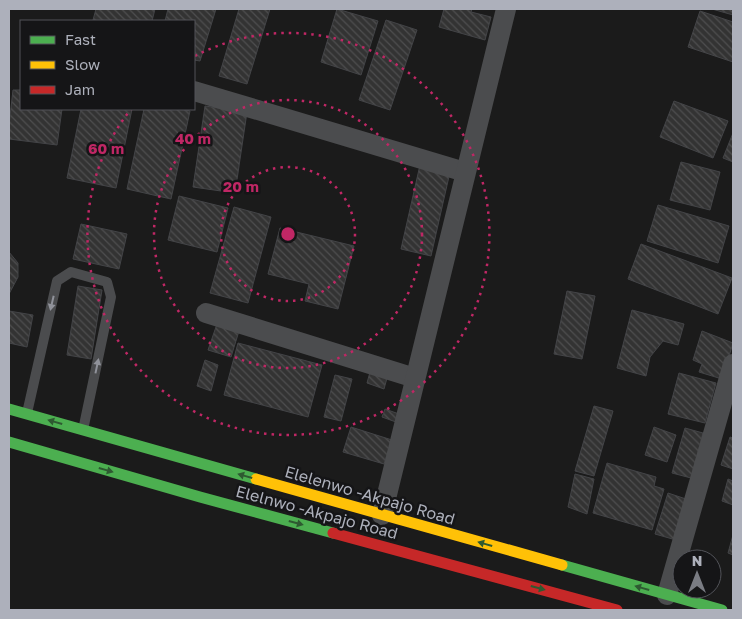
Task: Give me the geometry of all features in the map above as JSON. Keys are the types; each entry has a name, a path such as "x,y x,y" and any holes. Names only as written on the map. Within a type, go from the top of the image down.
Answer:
{"main road":[{"name":"Elelenwo -Akpajo Road","path":"9,409 722,610"},
{"name":"Elelnwo -Akpajo Road","path":"9,442 586,606 617,610"}],"street":[{"path":"382,515 506,9"},
{"path":"195,91 465,172"},
{"path":"206,313 415,378"},
{"path":"667,595 733,364"}],"lane":[{"path":"26,414 57,281 71,272 107,282 112,297 83,431"}],"building":[{"path":"96,9 155,9 152,20 93,20"},
{"path":"168,9 216,9 200,61 195,60 195,20 165,20"},
{"path":"239,9 270,9 247,84 219,76"},
{"path":"337,9 378,21 361,75 321,62"},
{"path":"444,9 472,9 471,12 491,17 485,40 439,27"},
{"path":"712,9 733,9 733,15"},
{"path":"700,11 733,22 733,62 688,47"},
{"path":"386,20 417,30 390,110 359,100"},
{"path":"13,90 20,90 20,110 62,110 57,145 9,139"},
{"path":"674,101 728,121 713,158 660,137"},
{"path":"205,106 247,112 235,193 193,187"},
{"path":"81,110 132,110 116,188 67,178"},
{"path":"144,110 190,111 171,199 127,189"},
{"path":"733,133 733,162 723,158"},
{"path":"681,162 720,172 710,210 670,200"},
{"path":"420,165 450,172 431,256 401,249"},
{"path":"179,196 228,208 217,252 168,240"},
{"path":"658,205 729,226 718,263 647,241"},
{"path":"234,207 271,217 248,303 210,293"},
{"path":"81,224 127,234 119,269 73,259"},
{"path":"280,228 354,246 338,309 305,301 309,284 268,274"},
{"path":"641,244 732,278 718,314 628,279"},
{"path":"9,252 18,263 18,277 9,294"},
{"path":"78,286 102,290 91,359 67,355"},
{"path":"567,291 595,296 582,359 554,354"},
{"path":"632,310 684,324 678,345 663,341 650,357 646,376 617,368"},
{"path":"9,311 33,315 27,347 9,343"},
{"path":"217,324 239,331 231,357 208,350"},
{"path":"702,331 733,343 722,379 699,372 702,364 693,360"},
{"path":"238,343 322,365 308,417 224,395"},
{"path":"205,360 218,365 211,391 197,386"},
{"path":"370,372 387,378 384,389 367,383"},
{"path":"679,373 716,383 705,423 668,414"},
{"path":"335,375 352,379 341,421 324,417"},
{"path":"594,406 613,411 594,476 575,471"},
{"path":"385,409 399,414 396,422 382,417"},
{"path":"351,427 392,440 384,464 343,452"},
{"path":"654,427 676,435 667,462 645,455"},
{"path":"685,428 703,433 691,478 672,473"},
{"path":"730,437 733,438 733,469 721,465"},
{"path":"607,463 656,477 654,486 664,489 652,530 593,513"},
{"path":"575,474 594,479 587,514 568,507"},
{"path":"728,479 733,481 733,505 722,501"},
{"path":"668,493 689,500 676,540 655,534"},
{"path":"733,535 733,555 728,553"}],"traffic: fast":[{"path":"9,409 256,479"},
{"path":"9,442 333,533"},
{"path":"562,565 722,610"}],"traffic: slow":[{"path":"256,479 562,565"}],"traffic: jam":[{"path":"333,533 617,610"}]}
